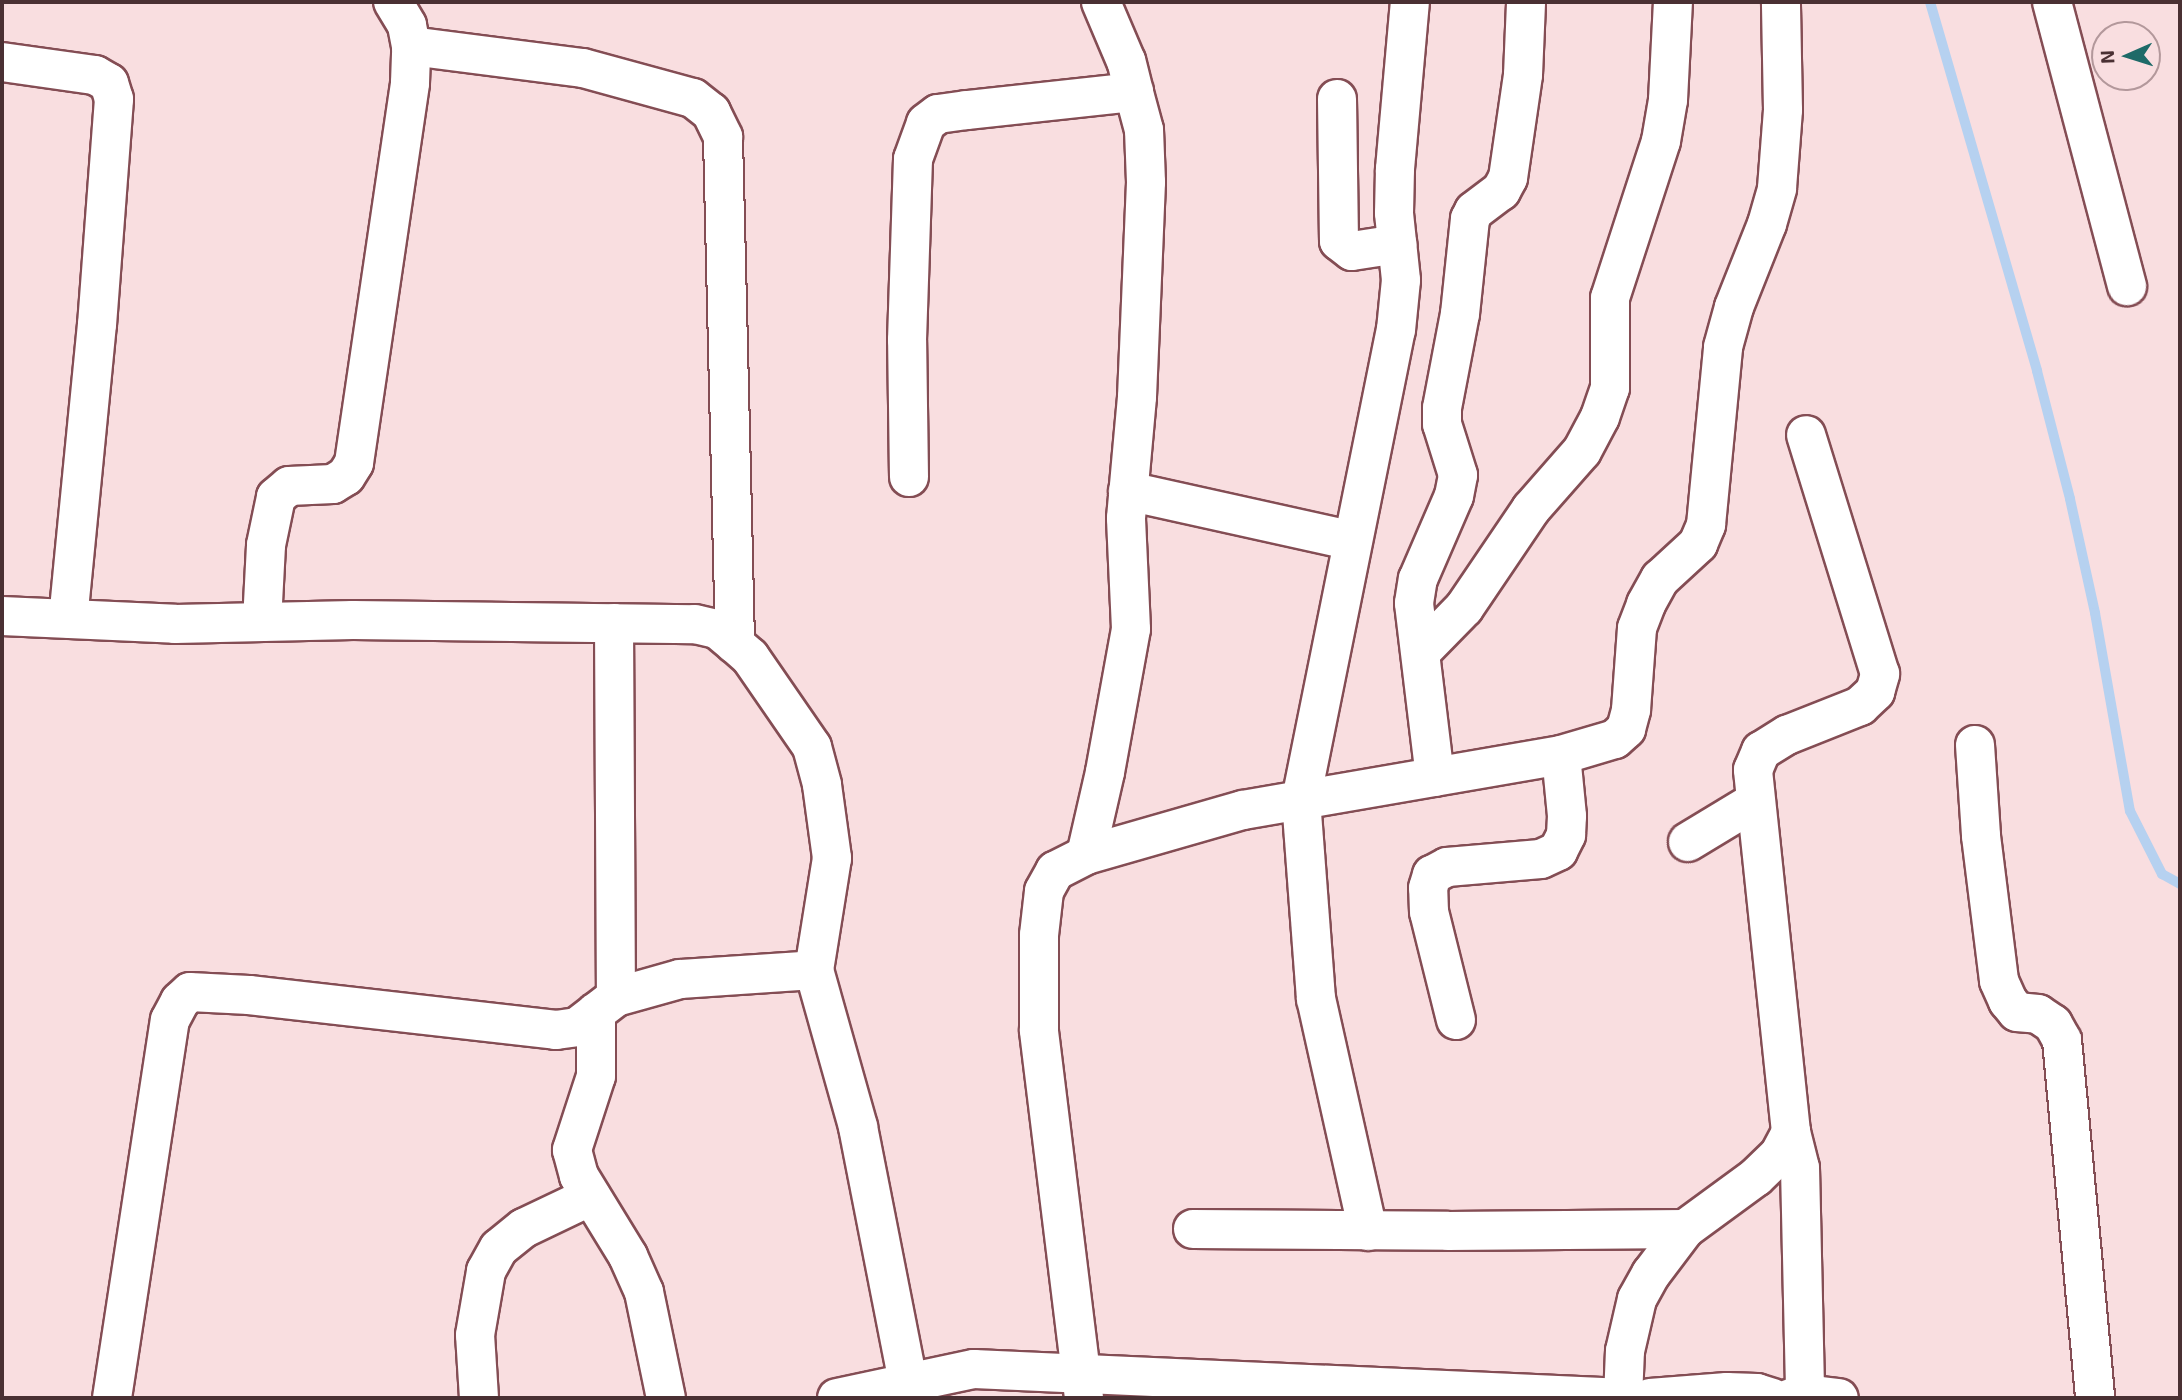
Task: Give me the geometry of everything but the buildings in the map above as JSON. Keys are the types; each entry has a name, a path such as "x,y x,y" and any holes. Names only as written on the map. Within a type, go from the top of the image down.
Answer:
{"street":[{"path":"262,622 266,545 276,497 289,486 334,484 346,476 354,463 410,83 411,46 407,24 393,2"},
{"path":"1086,855 1105,772 1131,629 1126,518 1137,397 1146,182 1144,130 1126,61 1101,2"},
{"path":"1368,1231 1317,999 1301,800 1396,330 1401,281 1395,170 1410,2"},
{"path":"1435,777 1415,603 1418,579 1454,496 1458,475 1442,424 1442,408 1460,314 1467,232 1474,211 1501,191 1508,178 1522,75 1526,2"},
{"path":"1421,652 1464,608 1531,509 1582,451 1600,417 1610,388 1610,298 1664,127 1673,2"},
{"path":"1082,1386 1039,1030 1038,935 1044,891 1055,871 1086,855 1243,810 1561,755 1615,739 1626,729 1631,710 1637,628 1646,604 1660,579 1698,544 1706,525 1723,347 1734,307 1767,224 1777,188 1783,110 1781,2"},
{"path":"2052,2 2127,286"},
{"path":"411,46 583,68 693,98 711,112 723,137 735,644"},
{"path":"2,62 95,75 108,83 114,99 97,324 68,619"},
{"path":"909,477 907,340 913,159 926,123 938,114 1134,92"},
{"path":"1337,99 1339,241 1352,251 1397,244"},
{"path":"837,1398 910,1389 974,1369 1082,1386 1630,1398 1727,1392 1802,1397 1800,1168 1791,1132 1754,802 1753,770 1761,751 1787,735 1860,706 1875,692 1880,674 1806,435"},
{"path":"1128,491 1353,541"},
{"path":"2,616 175,624 695,624 717,629 735,644 750,657 813,747 822,785 832,858 814,970 858,1127 910,1389"},
{"path":"614,623 606,1005 596,1076 572,1150 579,1176 628,1256 644,1292 666,1398"},
{"path":"1975,745 1981,836 1999,981 2008,1001 2017,1012 2038,1014 2053,1024 2062,1040 2095,1398"},
{"path":"1456,1020 1429,912 1428,888 1432,875 1447,867 1541,859 1558,851 1566,835 1567,817 1561,755"},
{"path":"1688,842 1754,802"},
{"path":"111,1398 170,1020 180,1001 190,992 249,995 556,1030 577,1027 606,1005 680,979 814,970"},
{"path":"1630,1398 1625,1351 1637,1299 1685,1228 1756,1177 1779,1155 1791,1132"},
{"path":"479,1398 475,1335 486,1271 499,1248 524,1228 591,1196"},
{"path":"1193,1229 1368,1231 1685,1228"}],"waterway":[{"path":"1930,2 2037,371 2070,499 2095,613 2130,811 2162,874 2180,884"}]}
